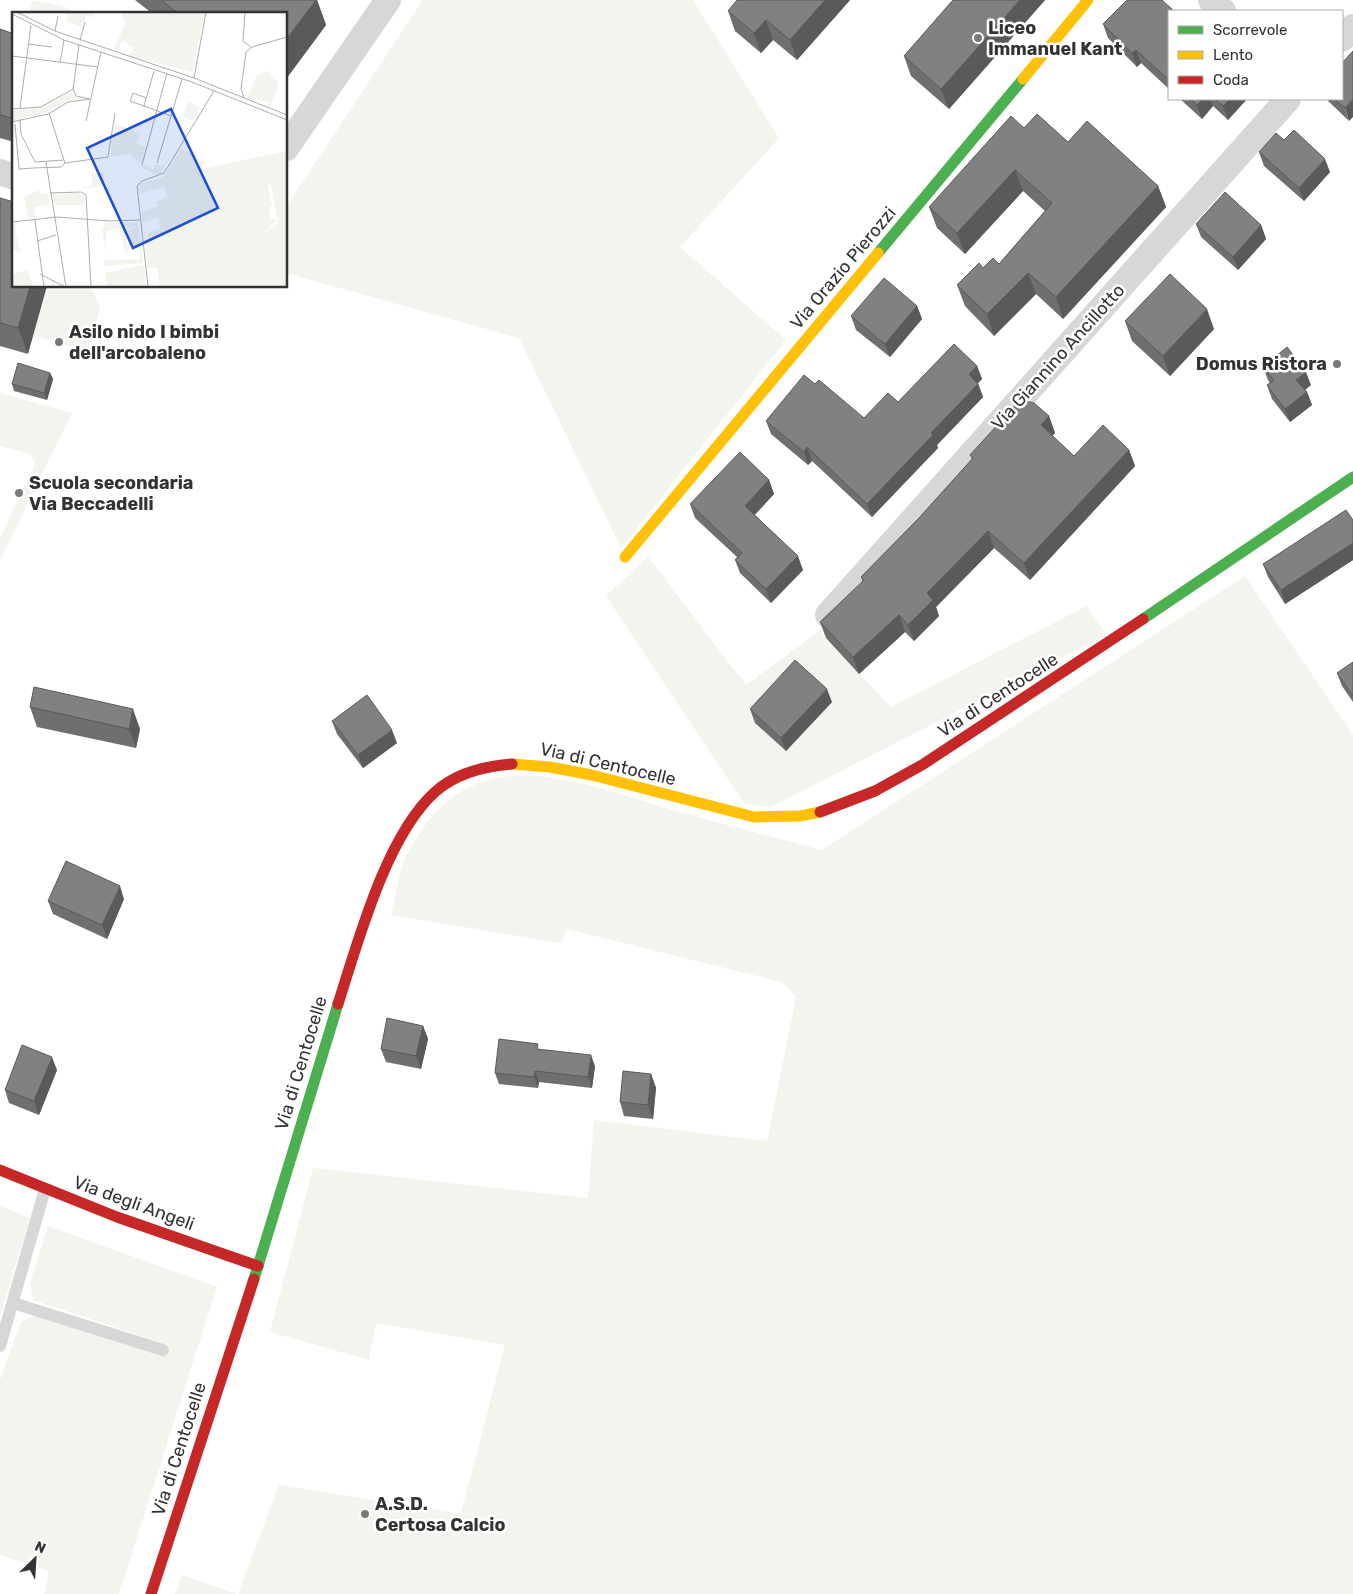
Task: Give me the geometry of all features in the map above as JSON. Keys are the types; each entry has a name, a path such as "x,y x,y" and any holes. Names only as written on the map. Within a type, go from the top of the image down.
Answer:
{"street":[{"path":"288,145 388,0"},
{"name":"Via Orazio Pierozzi","path":"625,557 1088,0"},
{"path":"1211,0 1222,10"},
{"path":"1343,38 1353,27"},
{"name":"Via Giannino Ancillotto","path":"828,615 1287,100"},
{"name":"Via di Centocelle","path":"151,1594 258,1266 330,1026 371,907 388,867 410,824 424,804 450,780 484,768 505,764 527,764 582,774 733,813 770,819 824,811 860,799 915,770 967,737 1353,476"},
{"name":"Via degli Angeli","path":"0,1170 45,1189 258,1266"}],"lane":[{"path":"0,1346 45,1189"},
{"path":"13,1303 163,1350"}],"shaded area":[{"path":"33,0 65,7 72,12 30,12"},
{"path":"423,0 693,0 779,138 680,247 786,340 621,548 519,338 288,274 288,204"},
{"path":"46,288 91,288 100,307 88,352 33,335"},
{"name":"Scuola secondaria Via Beccadelli","path":"0,393 72,413 0,560 0,538 34,467 34,461 30,454 0,446"},
{"path":"648,557 746,685 819,631 891,707 1087,606 1106,635 771,807 744,803 606,596"},
{"path":"1245,576 1353,735 1353,1594 238,1594 279,1485 557,1529 461,1513 505,1345 376,1323 369,1360 270,1332 313,1168 588,1198 594,1120 767,1141 796,997 782,982 567,929 561,943 391,915 407,855 424,827 447,801 473,785 501,777 531,776 562,779 822,850"},
{"path":"0,1206 30,1218 0,1316"},
{"path":"48,1226 217,1287 119,1594 44,1594 49,1571 0,1555 0,1380 21,1322 36,1316 165,1356 168,1345 33,1300 30,1283"},
{"path":"182,1575 237,1594 175,1594"}],"building":[{"path":"161,0 316,0 288,37 288,12 176,12"},
{"path":"737,0 825,0 790,40 766,20 754,33 728,11"},
{"path":"953,0 1020,0 941,89 904,56"},
{"path":"1127,0 1162,0 1173,10 1168,10 1168,79 1136,50 1132,53 1103,24"},
{"path":"0,29 12,33 12,118 0,115"},
{"path":"1353,51 1353,99 1345,108 1335,100 1343,100 1343,62"},
{"path":"1191,100 1202,100 1197,105"},
{"path":"1216,100 1229,100 1223,106"},
{"path":"1037,114 1068,142 1087,121 1158,186 1056,297 1028,273 987,314 957,285 979,263 983,268 993,258 999,264 1052,203 1015,170 957,233 929,207 1011,116 1024,128"},
{"path":"1294,130 1325,159 1299,188 1259,152 1276,133 1284,140"},
{"path":"1225,192 1261,225 1233,257 1196,224"},
{"path":"0,198 12,201 12,288 29,288 18,328 0,323"},
{"path":"1170,274 1207,309 1163,356 1125,321"},
{"path":"884,278 917,306 885,344 851,316"},
{"path":"954,344 977,366 969,374 978,384 931,433 933,435 867,504 807,447 804,452 766,421 804,375 815,384 819,380 864,418 888,393 898,402"},
{"path":"1287,347 1306,372 1296,380 1307,392 1285,409 1267,385 1274,380 1263,367"},
{"path":"18,363 50,373 44,393 12,384"},
{"path":"1020,400 1034,403 1049,416 1041,425 1074,456 1103,425 1129,450 1024,563 988,531 927,593 933,600 908,625 899,615 853,657 820,622 864,580 861,577 919,518 973,458 970,455"},
{"path":"740,452 769,480 745,506 798,556 766,589 735,560 742,553 690,504"},
{"path":"1346,510 1353,520 1353,543 1281,590 1263,564"},
{"path":"795,660 827,689 781,738 750,709"},
{"path":"1353,662 1353,696 1337,673"},
{"path":"34,687 133,709 129,729 30,707"},
{"path":"367,695 392,730 358,755 332,721"},
{"path":"66,861 120,886 102,925 48,901"},
{"path":"387,1018 423,1026 416,1056 381,1049"},
{"path":"499,1039 538,1044 537,1049 591,1055 588,1077 535,1071 534,1077 495,1073"},
{"path":"22,1045 52,1057 34,1101 5,1090"},
{"path":"623,1071 651,1074 648,1105 620,1102"}],"traffic: fast":[{"path":"878,253 1023,79"},
{"path":"1143,619 1353,477"},
{"path":"254,1279 338,1004"}],"traffic: slow":[{"path":"1023,79 1088,0"},
{"path":"625,557 878,253"},
{"path":"512,764 550,767 592,775 754,817 800,816 820,812"}],"traffic: jam":[{"path":"820,812 875,791 922,765 1143,619"},
{"path":"338,1004 365,921 388,862 402,835 418,811 443,785 461,775 481,769 512,764"},
{"path":"0,1170 117,1217 258,1266"},
{"path":"151,1594 254,1279"}],"place":[{"name":"Liceo Immanuel Kant","path":"978,38"},
{"name":"Asilo nido I bimbi dell'arcobaleno","path":"59,342"},
{"name":"Domus Ristora","path":"1337,364"},
{"name":"Scuola secondaria Via Beccadelli","path":"19,493"},
{"name":"A.S.D. Certosa Calcio","path":"365,1514"}]}
